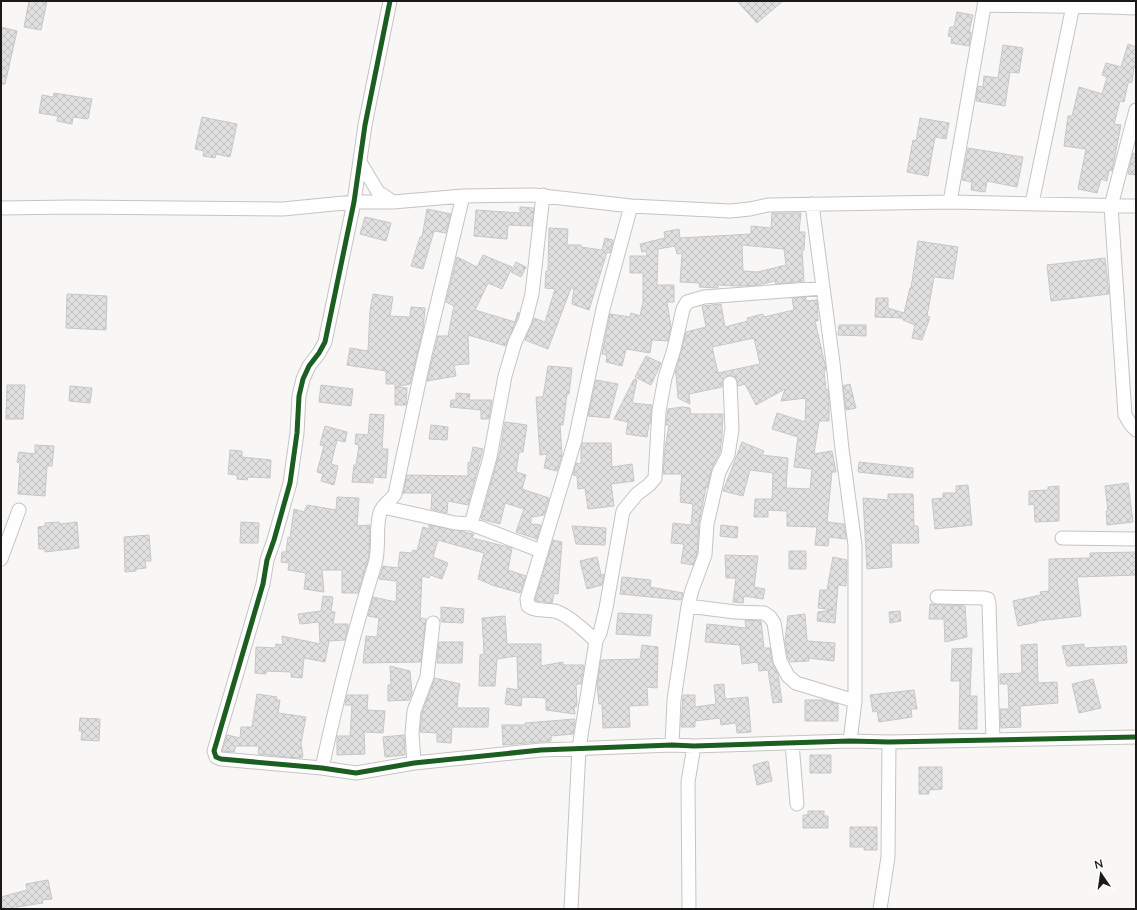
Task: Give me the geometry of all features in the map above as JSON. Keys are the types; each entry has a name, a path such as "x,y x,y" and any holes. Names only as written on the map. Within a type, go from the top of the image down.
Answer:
{"street":[{"path":"390,1 365,125 354,202 326,342 302,378 299,396 297,433 290,483 267,560 263,584 214,751 216,757 221,759 322,768 356,773 414,764 541,750 579,748 850,741 889,742 1136,737"},
{"path":"950,202 985,3 1074,4 1136,8"},
{"path":"1032,203 1074,4"},
{"path":"1136,110 1111,206 1125,415 1136,430"},
{"path":"360,162 378,192 393,202"},
{"path":"1,208 73,207 283,209 354,202 393,202 463,196 543,195 631,206 730,211 768,205 950,202 1136,206"},
{"path":"471,524 490,457 505,376 515,342 525,321 532,294 543,195"},
{"path":"322,768 341,683 355,636 370,576 375,563 378,546 380,512 383,507 391,501 395,494 428,343 463,196"},
{"path":"812,204 847,492 856,545 855,700 850,741"},
{"path":"596,640 560,613 532,609 528,606 527,599 575,440 604,309 631,206"},
{"path":"571,909 579,748 596,640 600,633 606,608 623,511 637,494 649,485 655,478 659,411 665,378 674,349 683,309 687,302 704,297 823,288"},
{"path":"672,745 674,700 688,606 692,590 705,555 707,524 719,472 728,455 732,428 730,383"},
{"path":"383,507 471,524 541,551"},
{"path":"1,559 19,510"},
{"path":"1062,538 1136,539"},
{"path":"937,597 984,598 988,600 993,740"},
{"path":"688,606 735,612 764,613 770,617 774,623 780,661 788,676 796,683 855,700"},
{"path":"414,764 412,733 414,711 427,677 433,623"},
{"path":"880,909 888,857 889,742"},
{"path":"792,743 797,804"},
{"path":"689,909 688,782 694,746"}],"building":[{"path":"29,1 47,1 41,30 24,27"},
{"path":"737,1 783,1 757,23"},
{"path":"957,12 973,15 969,32 971,32 969,46 951,43 952,37 948,36 950,27 954,27"},
{"path":"1,27 17,31 5,84 1,84"},
{"path":"1128,44 1136,47 1136,68 1134,67 1132,82 1128,83 1124,102 1120,101 1114,124 1121,125 1112,171 1109,170 1107,181 1101,179 1097,193 1078,189 1086,149 1064,146 1068,116 1072,116 1079,87 1102,94 1107,77 1102,75 1106,63 1121,67"},
{"path":"1003,45 1023,48 1019,73 1010,72 1005,106 976,101 978,86 983,87 984,76 998,78"},
{"path":"54,93 92,99 88,119 73,117 72,124 57,121 58,116 39,113 42,95 53,97"},
{"path":"202,117 237,124 230,157 216,154 215,158 203,156 204,151 195,149"},
{"path":"920,118 949,123 946,139 935,137 928,176 907,172 913,140 916,141"},
{"path":"968,148 1023,157 1017,187 987,181 985,192 971,190 972,182 962,180"},
{"path":"1133,153 1136,154 1135,175 1128,174"},
{"path":"520,207 534,208 532,226 508,225 507,239 474,236 476,210 520,213"},
{"path":"427,209 451,214 446,233 434,231 423,269 411,266 420,237 422,237"},
{"path":"772,213 801,213 799,232 805,232 804,250 802,250 804,281 776,284 775,281 758,285 740,286 717,285 718,288 699,287 700,283 680,282 682,253 677,254 675,246 658,249 657,285 674,285 674,302 667,302 671,327 668,341 652,340 650,353 626,349 622,366 606,362 607,355 602,354 610,314 630,317 631,313 640,316 643,302 643,273 630,273 630,256 647,256 646,251 642,252 640,244 665,238 664,232 679,229 680,238 751,234 751,226 771,228","holes":["742,245 784,249 786,265 758,272 743,271"]},
{"path":"365,217 391,223 386,241 360,234"},
{"path":"549,228 568,229 567,245 581,245 581,247 602,250 605,238 613,240 610,253 607,252 589,310 572,304 574,288 571,288 548,349 525,340 534,318 545,322 555,289 545,288 546,271 548,271"},
{"path":"918,241 958,247 953,279 934,277 927,316 930,317 922,340 912,338 915,325 903,320 903,318 875,317 876,298 888,298 888,308 904,313 911,288"},
{"path":"483,255 512,267 502,289 488,283 475,310 515,322 518,312 519,313 506,346 468,335 469,364 454,365 456,376 427,381 438,336 448,336 454,306 446,302 457,257 477,267"},
{"path":"1105,258 1109,294 1051,301 1047,265"},
{"path":"516,262 526,267 521,277 511,272"},
{"path":"67,294 107,296 106,330 66,328"},
{"path":"373,294 393,297 390,316 410,317 411,307 425,308 423,330 410,384 395,387 395,384 386,384 386,371 347,365 350,348 368,351 370,311"},
{"path":"806,297 806,301 817,300 818,321 815,321 826,369 824,371 826,390 828,389 829,421 819,421 814,454 832,451 836,472 832,472 827,522 844,524 846,539 829,537 828,546 815,545 817,527 787,526 787,511 768,510 768,517 754,517 755,499 772,499 773,473 750,470 743,496 723,491 742,442 764,451 762,455 788,458 786,488 810,489 812,469 794,467 798,437 772,429 777,413 805,422 806,398 781,401 785,389 756,405 745,384 738,386 736,378 729,375 723,379 722,387 689,394 690,404 678,398 675,374 686,332 706,327 702,306 721,304 725,327 748,321 747,318 763,314 764,317 794,310 792,298","holes":["754,338 760,364 718,373 712,347"]},
{"path":"839,325 866,325 866,336 838,335"},
{"path":"646,356 661,363 651,385 635,377"},
{"path":"548,366 572,368 563,425 560,425 562,455 557,471 544,468 547,454 540,455 536,397 543,397"},
{"path":"634,379 637,380 632,403 652,405 647,437 626,434 628,422 614,419"},
{"path":"596,380 618,384 609,418 588,416"},
{"path":"850,384 856,408 846,410 843,386"},
{"path":"7,385 25,385 23,419 6,419"},
{"path":"321,385 353,389 351,406 319,402"},
{"path":"70,386 92,388 90,403 69,401"},
{"path":"395,387 407,388 406,405 395,405"},
{"path":"456,393 470,394 469,400 492,400 489,419 481,419 481,410 450,407 451,400 456,400"},
{"path":"682,407 690,408 691,414 723,414 720,452 712,468 707,488 706,487 699,523 697,553 693,565 681,563 684,544 671,543 673,523 691,525 693,504 680,502 682,474 663,474 669,425 666,425 668,409"},
{"path":"370,414 384,415 382,449 388,449 386,478 373,477 373,483 352,482 359,445 355,444 356,434 368,435"},
{"path":"505,422 527,425 523,452 519,452 516,472 526,475 522,489 549,498 544,515 531,517 531,524 541,525 537,539 516,532 524,509 505,503 500,524 481,519 500,451"},
{"path":"431,425 448,427 447,440 429,439"},
{"path":"325,426 347,432 345,442 337,440 331,464 338,466 334,485 321,481 323,474 317,472 324,446 320,445"},
{"path":"582,443 611,443 612,467 632,464 634,481 611,484 614,506 588,509 585,488 578,489 577,476 573,475 576,463 581,464"},
{"path":"35,445 54,446 52,466 47,466 45,496 18,494 20,463 17,462 19,452 35,454"},
{"path":"473,447 483,449 468,505 448,501 447,513 431,509 432,493 403,493 407,475 468,476 468,462 470,463"},
{"path":"230,450 242,451 242,457 271,460 270,478 248,477 247,480 237,479 237,475 228,474"},
{"path":"859,462 913,468 913,478 858,472"},
{"path":"1128,483 1133,522 1107,525 1106,511 1108,511 1105,486"},
{"path":"968,485 972,525 935,529 932,499 943,498 943,493 956,493 956,486"},
{"path":"1059,486 1059,521 1035,522 1034,504 1029,505 1029,491 1048,490 1048,487"},
{"path":"888,494 913,494 914,526 918,526 919,543 891,543 892,567 867,569 863,498 888,500"},
{"path":"337,497 359,498 357,526 370,525 369,556 358,593 342,593 342,570 322,570 324,592 304,589 306,573 288,570 289,563 281,562 282,552 286,552 288,537 290,538 294,509 304,512 307,505 336,510"},
{"path":"59,522 60,524 77,522 79,548 45,552 45,549 39,549 38,527 45,526 45,523"},
{"path":"241,522 259,523 258,543 240,543"},
{"path":"429,525 474,534 472,538 512,548 508,570 526,576 520,593 492,585 478,579 484,553 438,540 433,557 448,563 442,579 430,575 429,578 422,576 420,618 426,619 421,662 363,663 366,636 377,637 379,618 368,616 373,597 396,602 397,581 379,579 383,566 398,568 400,552 412,553 413,550 417,551 423,527 429,529"},
{"path":"721,525 738,527 737,538 720,536"},
{"path":"572,526 606,528 605,545 576,544"},
{"path":"149,535 151,561 145,561 146,568 125,572 124,537"},
{"path":"553,540 562,542 558,594 554,593 552,603 537,601 535,600"},
{"path":"789,551 806,551 806,569 789,569"},
{"path":"1136,552 1136,575 1077,577 1081,616 1037,621 1018,626 1013,601 1041,595 1040,592 1049,591 1049,559 1090,558 1090,553"},
{"path":"725,555 758,556 754,587 765,589 763,599 744,596 743,603 733,602 736,578 726,578"},
{"path":"597,557 601,575 604,575 602,585 587,589 580,561"},
{"path":"833,557 847,560 846,586 838,585 835,623 817,621 818,612 833,610 818,608 820,590 827,590"},
{"path":"622,577 651,580 650,587 683,593 681,600 620,594"},
{"path":"323,596 333,597 331,612 335,612 333,624 348,624 345,640 329,641 325,662 304,658 302,678 291,677 291,672 266,671 266,674 255,673 256,647 275,648 276,644 283,645 282,636 320,644 319,622 300,624 298,614 321,611"},
{"path":"930,604 965,606 967,637 945,642 944,619 929,619"},
{"path":"441,607 464,609 463,623 441,622"},
{"path":"900,611 901,621 890,623 889,612"},
{"path":"618,613 652,615 650,636 616,634"},
{"path":"805,614 807,641 835,643 834,661 808,658 809,661 790,662 785,641 788,616"},
{"path":"505,616 507,644 541,644 541,666 563,662 563,665 584,665 581,684 576,684 577,706 574,707 575,714 546,710 546,698 522,697 521,706 505,704 507,688 518,690 517,656 497,659 495,686 479,686 480,655 484,654 482,618"},
{"path":"745,620 761,621 764,648 770,648 772,662 778,674 782,702 773,703 768,670 759,671 758,662 742,664 740,645 705,642 707,624 746,628"},
{"path":"439,642 463,642 462,663 437,663"},
{"path":"1037,644 1038,683 1057,682 1058,703 1020,706 1021,727 1001,728 1000,709 1009,709 1008,684 1000,684 1000,674 1022,673 1021,645"},
{"path":"1084,644 1084,648 1126,646 1127,663 1067,666 1062,646"},
{"path":"642,645 658,647 657,688 647,687 648,705 629,706 630,727 603,728 602,704 599,704 597,684 601,660 640,659"},
{"path":"972,648 970,696 977,696 977,729 959,729 960,681 951,681 952,649"},
{"path":"390,666 410,671 412,693 409,700 388,701 388,685 391,685"},
{"path":"435,678 460,684 457,708 489,708 488,727 452,727 451,743 437,742 437,733 420,732 422,713"},
{"path":"1093,679 1101,708 1079,713 1072,684"},
{"path":"724,684 725,699 748,697 751,732 737,733 736,723 721,725 720,718 695,721 695,727 681,727 683,695 695,695 695,707 716,704 714,685"},
{"path":"914,690 917,709 911,709 912,717 879,722 877,711 873,712 870,695"},
{"path":"257,694 277,697 276,700 280,700 278,713 306,717 301,743 303,757 298,758 258,754 259,746 236,746 234,752 222,751 227,735 240,738 241,727 252,727"},
{"path":"347,695 368,695 367,710 385,711 383,733 364,732 365,754 337,755 337,736 350,736 352,705 345,705"},
{"path":"805,700 823,700 838,704 838,721 805,721"},
{"path":"80,718 100,719 99,741 81,740 82,731 79,731"},
{"path":"575,719 573,734 551,736 551,741 503,745 502,725 525,725 525,723"},
{"path":"404,735 405,755 385,757 383,737"},
{"path":"810,755 831,755 831,773 810,773"},
{"path":"768,761 772,781 757,785 753,765"},
{"path":"919,767 942,767 942,789 929,790 929,794 919,794"},
{"path":"808,811 824,811 824,816 828,816 828,828 803,828 803,815 808,815"},
{"path":"850,827 877,827 877,850 864,850 864,847 850,847"},
{"path":"48,880 52,899 42,900 43,903 16,907 16,909 1,909 1,897 27,890 26,884"}],"cycle path":[{"path":"390,1 365,125 354,202 325,342 309,366 303,379 299,396 297,433 290,483 267,560 263,584 214,751 216,757 221,759 322,768 356,773 414,763 541,750 850,741 889,742 1136,737"}]}
